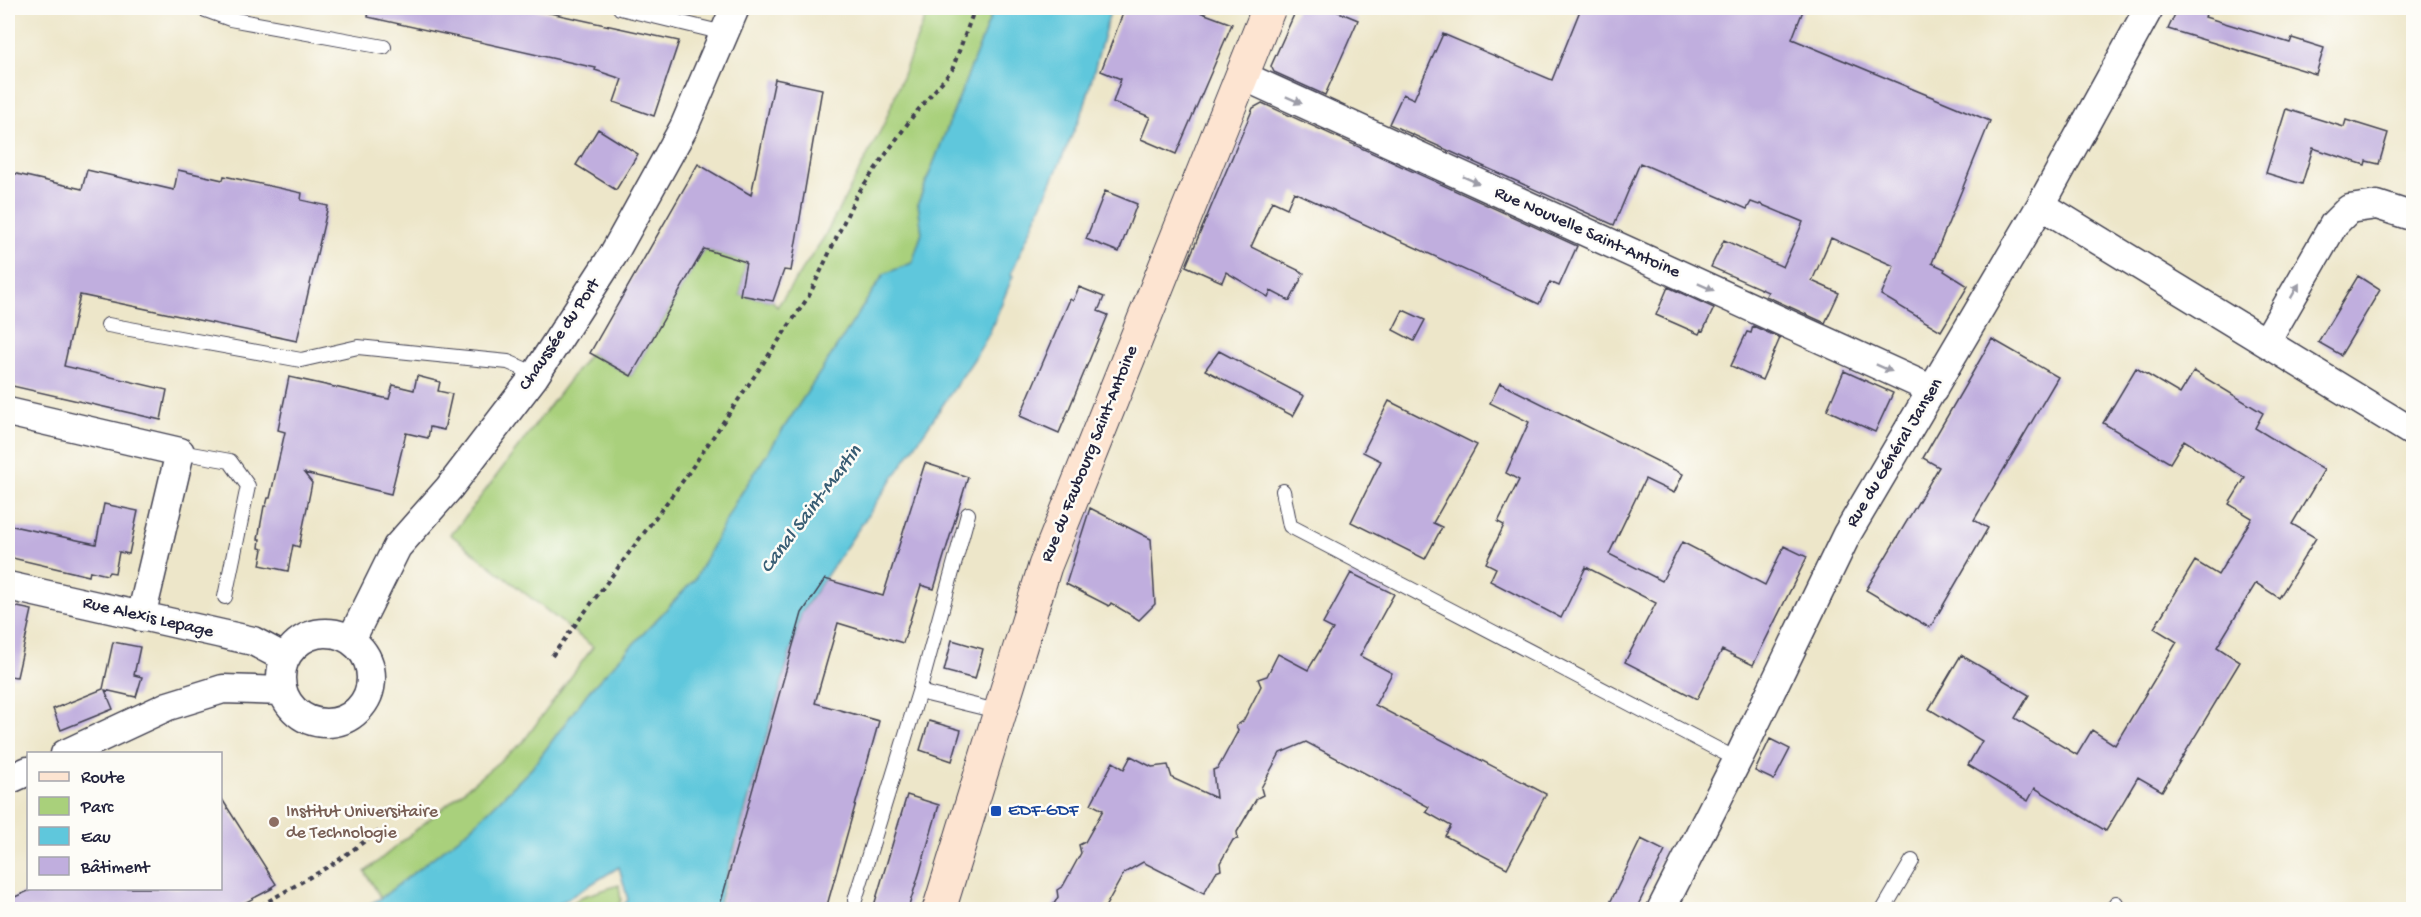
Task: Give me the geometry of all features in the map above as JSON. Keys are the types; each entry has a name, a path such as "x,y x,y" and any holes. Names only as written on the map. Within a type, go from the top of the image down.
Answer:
{"street":[{"name":"Chaussée du Port","path":"351,640 397,547 449,488 536,374 613,255 684,127 735,8"},
{"name":"Rue du Faubourg Saint-Antoine","path":"939,909 1045,566 1269,8"},
{"name":"Rue du Général Jansen","path":"1661,909 1738,760 1847,534 2041,205 2149,8"},
{"name":"Rue Nouvelle Saint-Antoine","path":"1241,75 1933,390"},
{"path":"2041,205 2414,433"},
{"path":"2266,342 2334,224 2349,209 2377,206 2414,217"},
{"path":"8,412 180,452 141,616"},
{"name":"Rue Alexis Lepage","path":"8,586 253,641 285,658"},
{"path":"326,633 351,640 362,651 369,665 371,681 368,697 346,720 331,724 315,722 300,716 289,705 282,691 280,680 285,658 297,644 314,634 326,633"},
{"path":"67,752 168,706 223,689 282,691"},
{"path":"8,780 27,771"}],"lane":[{"path":"200,8 230,19 384,47"},
{"path":"620,8 724,33"},
{"path":"108,325 301,360 358,347 508,362 536,374"},
{"path":"180,452 230,461 248,486 225,597"},
{"path":"1283,491 1290,526 1738,760"},
{"path":"855,900 919,692 968,514"},
{"path":"919,692 1001,712"},
{"path":"1883,909 1912,861"}],"path":[{"path":"552,656 685,478 802,305 856,196 913,116 952,70 975,8"},
{"path":"253,909 333,864 379,831"}],"green space":[{"path":"929,8 994,8 918,203 922,233 912,263 884,274 735,503 695,579 589,691 532,768 471,828 381,898 365,872 523,742 593,647 450,534 590,353 631,376 704,249 746,262 740,295 773,301 777,307 823,239 884,124"},
{"path":"619,885 621,901 615,909 563,909 581,897"}],"water":[{"name":"Canal Saint-Martin","path":"994,8 1111,8 1084,108 1011,274 1013,276 989,334 802,612 717,909 620,909 628,900 619,867 551,909 359,910 381,898 471,828 532,768 589,691 695,579 735,503 884,274 912,263 922,233 918,203"}],"building":[{"path":"369,8 527,8 679,41 654,116 614,102 622,79 595,70 596,68 368,17"},
{"path":"1125,8 1189,8 1232,24 1176,154 1141,139 1150,117 1113,102 1121,79 1101,71"},
{"path":"1297,8 1329,8 1358,20 1325,95 1274,72 1271,66"},
{"path":"1581,8 1804,8 1792,39 1990,121 1932,263 1945,269 1944,271 1968,286 1941,331 1881,295 1894,266 1831,238 1812,281 1839,293 1825,323 1766,296 1768,292 1711,267 1724,240 1783,267 1803,222 1760,204 1751,202 1747,209 1640,163 1614,225 1389,124 1403,94 1414,99 1443,34 1552,80"},
{"path":"2178,8 2208,8 2205,17 2290,43 2292,38 2324,48 2316,74 2168,29"},
{"path":"775,79 822,89 791,271 784,270 773,301 740,295 746,262 704,249 631,376 590,353 698,164 751,195"},
{"path":"1262,103 1577,246 1559,286 1550,282 1539,304 1294,192 1287,208 1272,201 1251,247 1304,273 1290,301 1271,291 1268,297 1226,272 1222,282 1186,266 1253,108"},
{"path":"2286,109 2344,127 2346,120 2388,133 2379,164 2366,161 2365,165 2313,148 2302,184 2266,173"},
{"path":"598,129 638,154 616,190 576,165"},
{"path":"87,170 174,190 178,170 223,180 224,176 302,193 301,200 328,206 297,341 80,295 64,366 167,390 161,420 8,385 8,172 82,189"},
{"path":"1105,191 1137,204 1119,252 1086,239"},
{"path":"2358,276 2380,290 2341,355 2318,342"},
{"path":"1079,287 1104,297 1098,311 1108,315 1059,433 1020,416 1070,299 1073,301"},
{"path":"1668,287 1714,308 1703,331 1701,330 1699,334 1656,315"},
{"path":"1403,310 1425,320 1414,341 1393,330"},
{"path":"1753,326 1780,338 1762,380 1731,366 1747,332 1751,333"},
{"path":"1992,339 2058,377 1974,520 1988,528 1930,628 1866,590 1939,467 1923,458"},
{"path":"1219,351 1304,396 1293,416 1205,370"},
{"path":"2136,368 2180,394 2194,371 2263,413 2255,428 2324,470 2292,524 2316,538 2279,598 2256,583 2217,647 2240,662 2162,791 2138,777 2106,831 2035,788 2028,801 1968,765 1982,741 1929,709 1961,655 2029,695 2015,718 2077,755 2092,730 2115,745 2177,642 2154,628 2195,561 2218,575 2252,518 2229,504 2245,478 2184,440 2170,463 2103,423"},
{"path":"1844,371 1893,393 1875,432 1827,410"},
{"path":"417,376 440,382 438,391 452,394 444,430 430,427 428,438 406,433 391,494 304,473 312,483 299,547 293,545 288,571 260,565 263,549 259,548 260,539 258,539 264,506 270,498 285,432 278,430 289,377 389,399 393,385 414,390"},
{"path":"1500,383 1683,474 1674,493 1645,479 1609,554 1662,581 1682,542 1765,585 1784,546 1807,557 1753,665 1722,650 1697,699 1625,662 1656,603 1586,567 1561,618 1490,581 1496,568 1486,563 1504,525 1498,522 1519,480 1506,473 1529,422 1490,403"},
{"path":"1389,401 1477,445 1433,523 1442,527 1425,559 1351,522 1381,461 1363,452"},
{"path":"925,463 968,477 934,589 921,585 903,643 838,623 815,703 879,721 826,909 719,909 802,613 825,579 883,596"},
{"path":"104,504 138,511 129,554 119,552 115,573 109,572 107,575 90,571 89,576 8,557 8,525 96,544"},
{"path":"1090,508 1151,539 1155,604 1139,620 1111,603 1109,606 1066,584"},
{"path":"1351,573 1394,594 1360,656 1392,673 1375,705 1546,794 1507,868 1445,836 1451,826 1426,812 1429,807 1306,742 1280,753 1261,788 1263,795 1257,798 1237,832 1238,839 1233,840 1220,863 1221,870 1216,872 1204,893 1143,862 1124,873 1104,909 1051,909 1058,897 1057,890 1063,886 1081,853 1079,845 1085,842 1103,810 1091,804 1113,762 1124,769 1131,756 1152,767 1168,765 1172,778 1216,798 1213,770 1218,768 1238,731 1236,726 1243,721 1261,686 1258,679 1267,676 1278,654 1308,670 1333,629 1323,624"},
{"path":"8,605 32,610 17,677 8,676"},
{"path":"952,640 983,649 975,679 944,671"},
{"path":"113,642 140,647 134,675 142,677 136,697 105,690 113,709 61,730 53,709 103,689"},
{"path":"929,721 961,730 952,761 920,750"},
{"path":"1770,739 1790,749 1774,780 1755,771"},
{"path":"907,795 939,805 920,871 908,909 873,909"},
{"path":"222,799 276,884 270,888 273,888 233,909 8,909 8,900 30,890 222,890"},
{"path":"1641,839 1665,851 1636,909 1607,909"}],"place":[{"name":"EDF-GDF","path":"996,811"},
{"name":"Institut Universitaire de Technologie","path":"274,822"}]}
